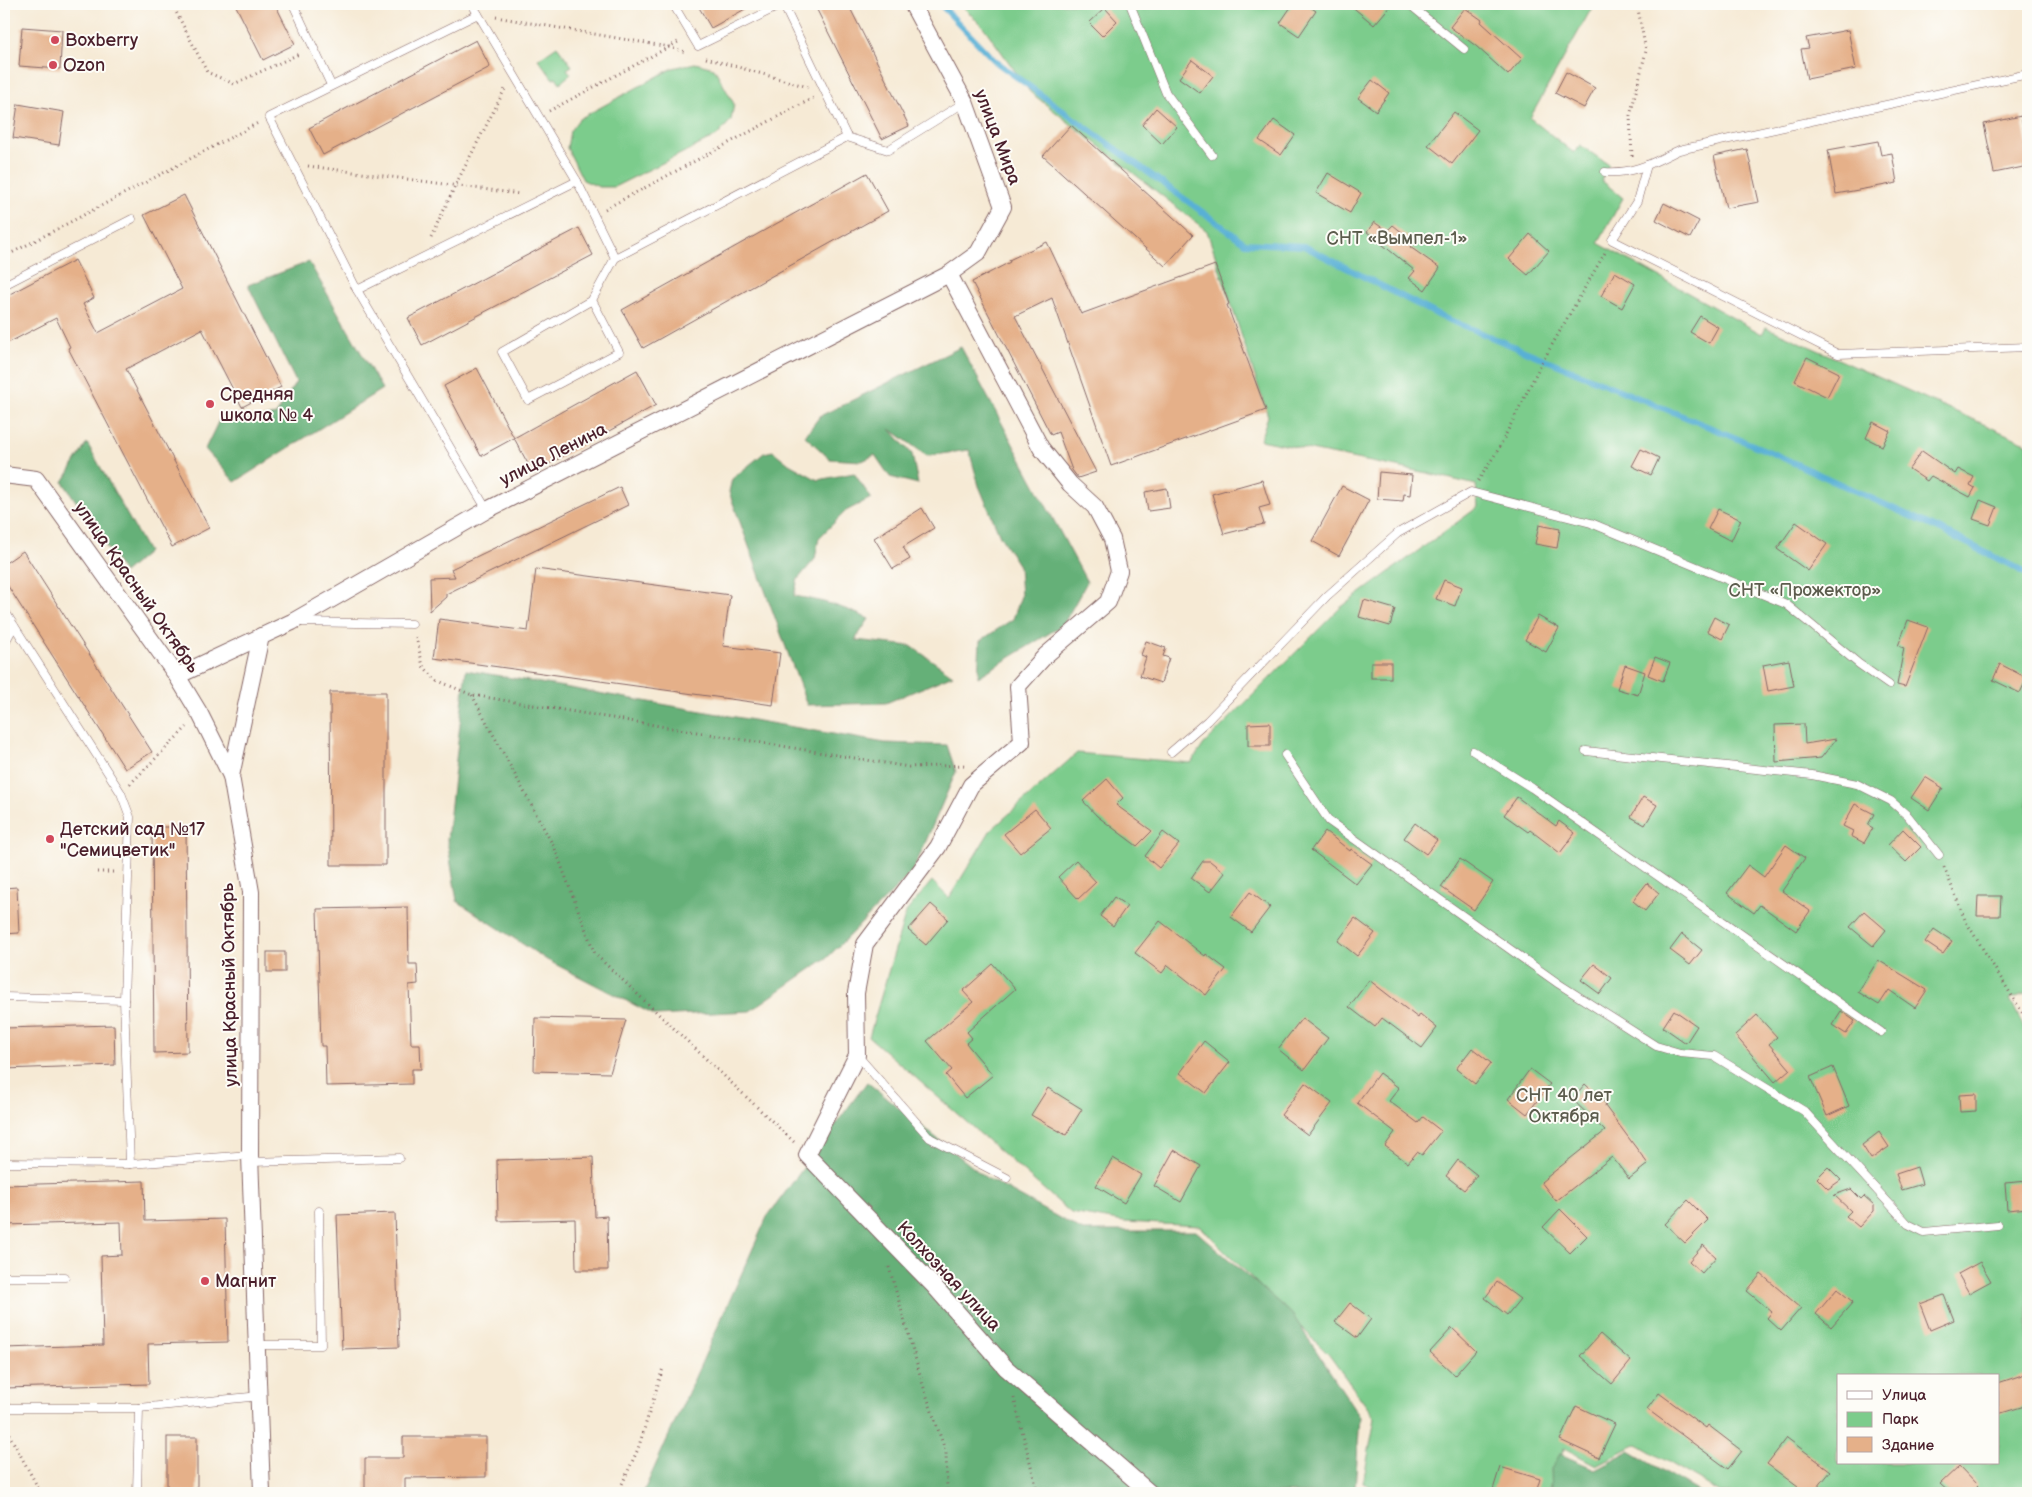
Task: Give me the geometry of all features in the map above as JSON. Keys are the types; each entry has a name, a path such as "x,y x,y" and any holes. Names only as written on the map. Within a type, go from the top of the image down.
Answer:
{"street":[{"name":"улица Мира","path":"912,4 965,102 1003,207 978,253 950,274"},
{"name":"улица Ленина","path":"177,676 292,622 487,510 950,274"},
{"path":"807,1155 857,1055 856,993 864,944 938,847 971,785 1022,742 1018,686 1046,655 1108,602 1120,571 1112,539 1095,507 1070,484 1041,448 950,274"},
{"name":"улица Красный Октябрь","path":"4,474 36,479 177,676 200,714 231,776 251,892 250,1158 262,1493"},
{"path":"231,776 261,636"},
{"name":"Колхозная улица","path":"807,1155 934,1286 1006,1368 1150,1493"}],"lane":[{"path":"294,4 331,85"},
{"path":"472,4 577,181 615,258"},
{"path":"673,4 698,46 783,4 847,137"},
{"path":"1130,4 1166,93 1212,155"},
{"path":"1409,4 1464,49"},
{"path":"478,14 269,117 358,290 487,510"},
{"path":"1605,172 1622,173 1633,171 1679,150 2028,74"},
{"path":"592,300 619,352 528,400 502,352 592,300 615,258 847,137 888,150 965,102"},
{"path":"1647,165 1637,201 1612,240 1838,354 2028,347"},
{"path":"358,290 577,181"},
{"path":"4,285 132,219"},
{"path":"1171,752 1207,721 1327,596 1398,533 1471,492 1591,523 1786,604 1859,664 1889,685"},
{"path":"4,610 121,793 130,817 124,1000 130,1164"},
{"path":"292,622 412,624"},
{"path":"4,644 14,626"},
{"path":"1473,751 1532,788 1881,1032"},
{"path":"1586,751 1812,775 1857,784 1891,801 1908,816 1939,855"},
{"path":"1285,755 1329,821 1559,984 1656,1046 1680,1053 1714,1056 1804,1111 1908,1224 1924,1232 1998,1225"},
{"path":"4,997 124,1000"},
{"path":"857,1055 930,1138 1007,1178"},
{"path":"4,1163 130,1164 250,1158 399,1158"},
{"path":"258,1345 322,1345 319,1211"},
{"path":"4,1277 65,1277"},
{"path":"4,1408 139,1408 260,1396"},
{"path":"137,1493 139,1408"}],"path":[{"path":"172,4 208,72 234,84 313,47"},
{"path":"1633,171 1630,116 1646,50 1637,4"},
{"path":"478,14 670,47 688,52"},
{"path":"539,116 692,35"},
{"path":"697,55 825,92"},
{"path":"422,257 513,73"},
{"path":"594,215 825,92"},
{"path":"4,256 269,117"},
{"path":"294,164 543,197"},
{"path":"1471,492 1498,450 1541,364 1612,240"},
{"path":"412,624 423,666 436,680 472,695 909,767 971,765"},
{"path":"472,695 555,850 595,954 807,1155"},
{"path":"121,793 200,714"},
{"path":"1939,855 1965,920 2028,1022"},
{"path":"889,1265 923,1385 946,1453 947,1493"},
{"path":"618,1493 638,1450 663,1368"},
{"path":"1006,1368 1036,1486 1041,1493"},
{"path":"4,1425 41,1493"}],"green space":[{"path":"960,4 1594,4 1530,118 1574,153 1580,145 1609,165 1601,180 1623,198 1598,243 1762,334 1766,327 2028,444 2028,993 2010,999 2028,1036 2028,1493 1722,1493 1637,1444 1596,1465 1564,1448 1548,1493 1385,1493 1363,1483 1375,1418 1329,1355 1200,1226 1124,1222 1071,1213 869,1037 906,912 932,881 949,898 990,831 1077,753 1191,763 1204,744 1340,608 1478,507 1476,485 1427,473 1260,440 1268,416 1207,231 1030,92 985,29"},
{"path":"557,46 572,66 567,69 571,74 560,83 556,77 553,79 538,59"},
{"path":"695,63 714,68 734,104 731,120 717,136 614,187 599,187 583,180 567,148 570,131 579,119 673,68"},
{"path":"309,262 382,389 235,482 205,449 221,416 244,421 276,415 296,382 248,285"},
{"path":"961,347 1087,582 1063,625 978,677 980,641 1013,619 1021,596 1019,566 1000,536 979,486 969,450 927,456 890,429 912,454 918,484 890,477 875,455 862,461 830,459 805,436 820,416"},
{"path":"87,443 148,552 124,573 63,482"},
{"path":"773,451 789,464 818,480 854,473 871,498 846,511 819,538 815,559 798,579 794,596 832,604 869,619 855,640 911,646 953,675 886,703 807,705 729,492 732,479 764,453"},
{"path":"466,670 885,743 947,745 956,772 913,871 828,957 750,1011 656,1016 547,960 457,901 447,840"},
{"path":"867,1082 985,1177 1083,1231 1196,1231 1292,1314 1360,1417 1355,1488 1359,1493 643,1493 767,1217"},
{"path":"1629,1451 1701,1493 1552,1493 1551,1469 1560,1454 1595,1469"}],"building":[{"path":"235,4 275,4 295,44 263,60"},
{"path":"697,4 754,4 711,28"},
{"path":"814,4 848,4 909,126 882,139"},
{"path":"1293,4 1306,4 1316,11 1299,36 1280,23"},
{"path":"1349,4 1392,4 1374,25"},
{"path":"1105,8 1117,21 1102,36 1089,23"},
{"path":"1465,8 1482,20 1481,22 1522,59 1508,75 1476,46 1450,27"},
{"path":"22,27 62,30 60,69 19,66"},
{"path":"1848,30 1856,69 1807,79 1801,49 1809,48 1806,38"},
{"path":"476,40 490,67 323,155 309,128"},
{"path":"1192,60 1213,76 1200,93 1179,78"},
{"path":"1566,72 1595,88 1584,108 1555,93"},
{"path":"1372,80 1389,93 1376,111 1358,98"},
{"path":"18,104 64,112 59,145 13,138"},
{"path":"1156,108 1177,127 1162,144 1142,125"},
{"path":"1454,112 1478,130 1452,164 1428,145"},
{"path":"2021,116 2028,151 2028,166 1994,173 1984,124"},
{"path":"1274,120 1295,135 1281,155 1259,140"},
{"path":"1071,125 1193,235 1165,266 1043,156"},
{"path":"1878,141 1881,155 1892,153 1897,183 1836,194 1828,150"},
{"path":"1747,149 1759,202 1726,208 1714,156"},
{"path":"867,173 888,211 643,348 622,310"},
{"path":"1328,173 1361,193 1350,213 1316,193"},
{"path":"184,195 281,387 242,407 202,329 126,369 209,528 172,547 68,348 70,347 56,318 4,345 4,297 75,260 94,298 83,304 98,333 182,289 144,215"},
{"path":"1664,203 1699,221 1690,238 1656,220"},
{"path":"1374,222 1387,231 1393,225 1414,242 1410,247 1440,268 1425,290 1409,278 1415,271 1367,232"},
{"path":"579,228 593,255 422,345 408,318"},
{"path":"1530,234 1549,251 1528,275 1509,259"},
{"path":"1047,242 1081,314 1215,265 1229,304 1227,305 1266,410 1111,466 1052,298 1015,316 1096,472 1078,478 1072,470 1058,432 1051,435 972,282 1010,262 1009,260"},
{"path":"1615,272 1635,284 1622,308 1601,296"},
{"path":"1700,316 1718,327 1709,343 1690,332"},
{"path":"1807,357 1839,373 1827,397 1795,381"},
{"path":"477,368 514,438 481,456 444,386"},
{"path":"637,370 656,405 533,473 514,438"},
{"path":"1873,422 1890,431 1882,446 1866,438"},
{"path":"1641,449 1659,458 1651,475 1632,466"},
{"path":"1922,451 1955,474 1958,469 1974,477 1970,485 1975,488 1970,497 1931,476 1927,481 1909,469"},
{"path":"1379,472 1412,475 1410,495 1404,494 1403,501 1377,499"},
{"path":"1262,480 1270,505 1259,508 1264,524 1224,534 1212,494"},
{"path":"1342,486 1369,500 1339,556 1312,541"},
{"path":"620,487 628,505 446,594 446,597 430,611 429,578 455,577 451,569"},
{"path":"1167,488 1170,508 1148,511 1145,492"},
{"path":"1980,500 1997,507 1990,525 1973,519"},
{"path":"922,508 934,528 903,547 910,559 893,569 874,538"},
{"path":"1718,509 1741,520 1731,541 1708,529"},
{"path":"1796,522 1827,544 1808,571 1777,549"},
{"path":"1539,525 1560,529 1557,548 1535,544"},
{"path":"23,551 152,752 125,769 4,580 4,564"},
{"path":"536,569 730,595 723,646 780,653 773,705 434,658 439,619 528,631"},
{"path":"1444,580 1462,587 1455,606 1436,599"},
{"path":"1364,600 1395,609 1390,626 1359,617"},
{"path":"1538,616 1559,628 1546,652 1525,640"},
{"path":"1714,617 1729,625 1722,639 1707,631"},
{"path":"1908,620 1928,627 1905,687 1897,685 1904,648 1898,646"},
{"path":"1146,641 1166,648 1163,656 1169,658 1161,683 1140,676 1146,657 1141,655"},
{"path":"1655,657 1670,663 1663,681 1648,675"},
{"path":"1789,660 1794,686 1768,691 1763,665"},
{"path":"1371,662 1391,662 1391,678 1371,678"},
{"path":"2000,664 2027,678 2020,693 1993,680"},
{"path":"1625,665 1645,672 1638,695 1617,689"},
{"path":"330,692 386,692 386,865 331,865"},
{"path":"1270,723 1270,746 1248,746 1248,724"},
{"path":"1804,724 1805,744 1836,739 1821,758 1776,762 1775,725"},
{"path":"1925,777 1943,788 1929,810 1911,798"},
{"path":"1107,779 1123,798 1116,805 1152,831 1137,846 1097,816 1083,801"},
{"path":"1517,797 1556,826 1559,821 1575,833 1560,853 1530,830 1528,832 1504,815"},
{"path":"1643,797 1657,805 1645,825 1631,817"},
{"path":"1855,804 1874,814 1868,825 1873,828 1864,843 1851,836 1853,831 1843,826"},
{"path":"1035,809 1051,828 1020,853 1004,834"},
{"path":"1415,823 1437,840 1426,854 1404,838"},
{"path":"152,827 186,827 188,1052 154,1053"},
{"path":"1903,829 1921,847 1906,862 1888,845"},
{"path":"1325,831 1350,851 1351,849 1372,864 1356,884 1311,850"},
{"path":"1163,832 1179,844 1159,868 1145,856"},
{"path":"1786,845 1805,858 1782,891 1810,911 1796,931 1760,905 1754,913 1727,893 1748,865 1764,877"},
{"path":"1460,859 1493,882 1474,910 1441,887"},
{"path":"1076,860 1096,882 1078,899 1058,877"},
{"path":"1203,861 1210,861 1225,873 1210,892 1191,878"},
{"path":"1647,883 1659,893 1645,911 1633,901"},
{"path":"17,887 19,933 4,934 4,888"},
{"path":"1250,892 1270,907 1251,932 1231,917"},
{"path":"1978,896 2001,896 2000,916 1977,916"},
{"path":"1114,897 1127,906 1113,926 1100,916"},
{"path":"931,904 948,919 926,945 908,930"},
{"path":"408,907 409,964 417,964 418,984 409,985 411,1044 420,1044 421,1069 412,1069 412,1084 326,1086 325,1046 321,1046 317,909"},
{"path":"1864,911 1886,930 1873,946 1850,927"},
{"path":"1355,918 1375,933 1357,956 1338,941"},
{"path":"1160,921 1205,956 1206,954 1226,969 1206,995 1168,965 1162,973 1135,953"},
{"path":"1934,929 1952,941 1943,954 1925,942"},
{"path":"1682,934 1702,950 1690,965 1670,950"},
{"path":"267,952 285,952 285,972 267,972"},
{"path":"1878,960 1927,990 1915,1008 1889,990 1879,1005 1858,992"},
{"path":"993,964 1015,989 967,1032 972,1038 966,1043 993,1075 965,1098 946,1075 952,1070 927,1041 973,1002 963,991"},
{"path":"1594,964 1612,978 1600,994 1581,980"},
{"path":"1369,980 1418,1018 1420,1014 1437,1028 1422,1048 1382,1018 1375,1027 1349,1007"},
{"path":"1674,1010 1697,1026 1686,1043 1663,1027"},
{"path":"1841,1011 1855,1021 1846,1034 1832,1025"},
{"path":"1757,1015 1777,1037 1769,1044 1790,1069 1775,1082 1735,1035"},
{"path":"535,1018 626,1020 610,1073 534,1071"},
{"path":"1302,1018 1328,1038 1304,1070 1278,1049"},
{"path":"114,1025 115,1065 4,1069 4,1028"},
{"path":"1204,1041 1230,1062 1206,1093 1180,1073"},
{"path":"1472,1048 1491,1063 1475,1084 1456,1069"},
{"path":"1833,1067 1849,1106 1827,1116 1810,1077"},
{"path":"1530,1069 1550,1084 1527,1114 1508,1099"},
{"path":"1379,1073 1399,1088 1389,1101 1418,1123 1423,1117 1441,1131 1422,1155 1417,1152 1408,1163 1385,1146 1395,1132 1357,1103"},
{"path":"1305,1083 1332,1103 1308,1135 1281,1115"},
{"path":"1585,1084 1606,1104 1605,1106 1648,1164 1629,1179 1612,1157 1556,1201 1541,1182 1605,1131 1572,1099"},
{"path":"1048,1088 1082,1109 1066,1135 1031,1115"},
{"path":"1976,1094 1976,1111 1960,1112 1959,1095"},
{"path":"1879,1132 1889,1147 1871,1159 1862,1145"},
{"path":"1174,1150 1201,1166 1181,1202 1154,1186"},
{"path":"593,1157 595,1217 607,1216 608,1270 576,1270 575,1219 498,1221 497,1160"},
{"path":"1113,1158 1141,1175 1124,1203 1096,1186"},
{"path":"1458,1160 1477,1175 1464,1190 1446,1176"},
{"path":"1828,1167 1841,1180 1828,1189 1817,1178"},
{"path":"1917,1167 1922,1184 1902,1190 1896,1174"},
{"path":"144,1181 145,1221 225,1219 228,1342 148,1344 149,1384 4,1388 4,1348 103,1345 101,1256 122,1255 121,1222 4,1225 4,1185"},
{"path":"2028,1181 2028,1208 2007,1210 2005,1183"},
{"path":"1851,1189 1861,1199 1864,1196 1874,1205 1874,1211 1859,1227 1846,1216 1851,1211 1834,1195"},
{"path":"1688,1200 1708,1220 1685,1243 1665,1224"},
{"path":"1560,1209 1587,1236 1570,1253 1543,1227"},
{"path":"395,1213 399,1347 342,1349 337,1215"},
{"path":"1703,1245 1716,1257 1702,1273 1689,1261"},
{"path":"1980,1262 1991,1281 1969,1293 1958,1274"},
{"path":"1761,1274 1801,1308 1781,1331 1767,1318 1772,1312 1747,1291"},
{"path":"1497,1282 1520,1299 1507,1315 1485,1298"},
{"path":"1837,1289 1853,1302 1831,1327 1816,1314"},
{"path":"1944,1295 1954,1320 1930,1330 1920,1304"},
{"path":"1350,1303 1371,1319 1357,1338 1335,1322"},
{"path":"1452,1328 1476,1351 1455,1375 1430,1352"},
{"path":"1600,1334 1631,1361 1612,1384 1580,1356"},
{"path":"2028,1373 2028,1405 2000,1413 2000,1382"},
{"path":"1659,1393 1706,1428 1708,1425 1742,1451 1728,1469 1647,1409"},
{"path":"1576,1406 1615,1424 1599,1458 1560,1440"},
{"path":"167,1437 197,1437 197,1493 167,1493"},
{"path":"403,1437 486,1437 486,1477 405,1478 405,1493 365,1493 365,1458 403,1458"},
{"path":"1787,1438 1831,1471 1813,1493 1806,1493 1767,1464"},
{"path":"1959,1466 1978,1486 1970,1493 1950,1493 1940,1484"},
{"path":"1500,1467 1540,1479 1536,1493 1492,1493"}],"waterway":[{"path":"940,4 996,62 1245,243 1304,246 1442,317 1770,452 1943,531 2028,574"}],"place":[{"name":"Boxberry","path":"55,40"},
{"name":"Ozon","path":"53,65"},
{"name":"Средняя школа № 4","path":"210,404"},
{"name":"Детский сад №17 \"Семицветик\"","path":"50,839"},
{"name":"Магнит","path":"205,1281"}],"park label":[{"name":"СНТ «Вымпел-1»","path":"1397,238"},
{"name":"СНТ «Прожектор»","path":"1805,590"},
{"name":"СНТ 40 лет Октября","path":"1564,1105"}]}
